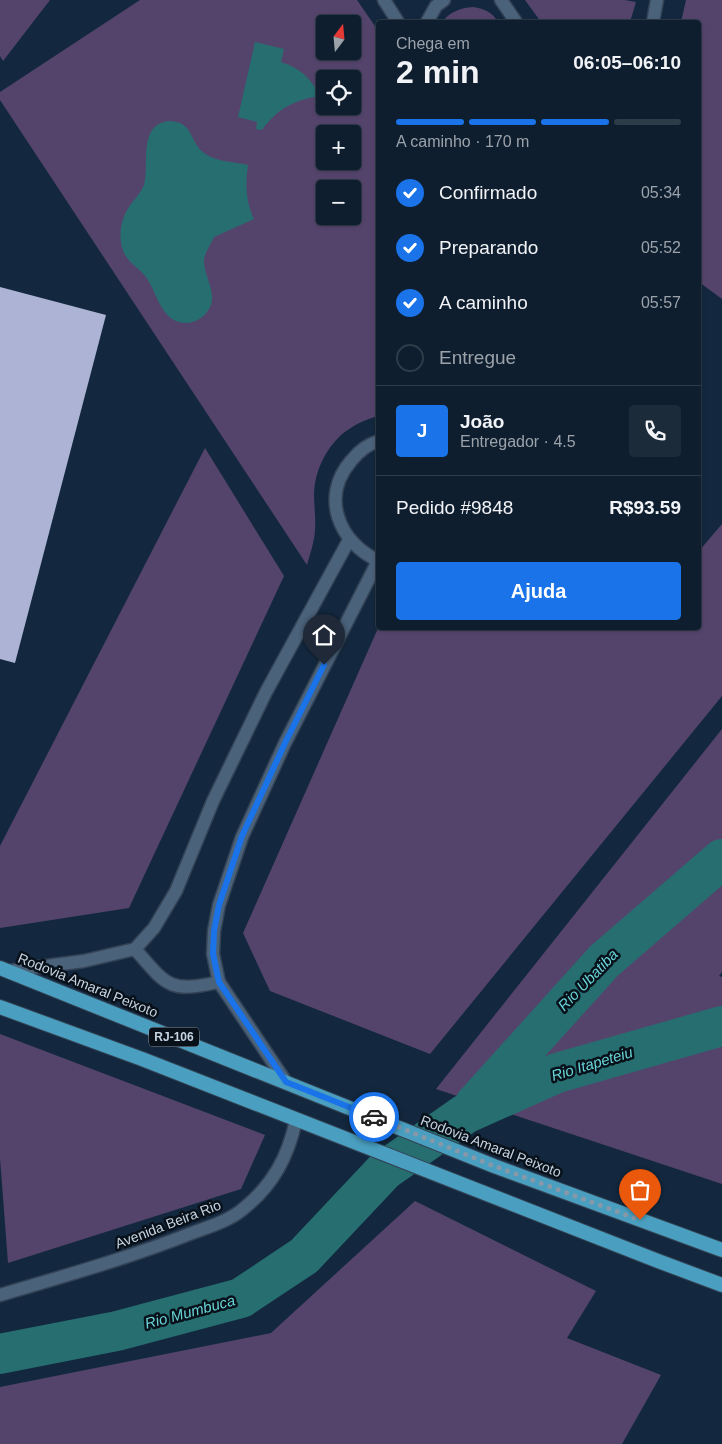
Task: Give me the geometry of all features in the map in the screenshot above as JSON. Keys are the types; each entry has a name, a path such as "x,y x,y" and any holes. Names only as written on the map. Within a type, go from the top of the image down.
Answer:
{"highway":[{"name":"Rodovia Amaral Peixoto","path":"4,969 494,1166 722,1250"},
{"name":"RJ-106","path":"0,1007 142,1059 722,1285"}],"street":[{"path":"384,0 397,20"},
{"path":"428,20 436,6 444,0"},
{"path":"501,0 515,20"},
{"path":"654,20 657,0"},
{"path":"376,442 357,453 345,468 338,486 336,504 340,523 349,540 362,552 376,560"},
{"path":"4,969 84,961 135,949 154,928 176,891 213,801 266,692 349,540"},
{"path":"286,1082 219,982 213,954 214,931 219,905 242,836 289,735 376,565"},
{"path":"135,949 163,981 179,987 193,987 219,982"},
{"name":"Avenida Beira Rio","path":"0,1295 140,1253 216,1224 242,1211 262,1192 279,1169 291,1142 296,1120"}],"shaded area":[{"path":"0,0 50,0 3,61 0,56"},
{"path":"140,0 357,0 376,28 376,417 359,423 341,435 330,447 322,461 316,477 314,493 315,531 307,565 0,100 0,92"},
{"path":"525,0 625,0 636,2 631,20 540,20"},
{"path":"686,0 722,0 722,299 701,283 701,20 681,20"},
{"path":"473,7 481,9 488,12 496,20 444,20 456,11"},
{"path":"255,42 284,49 281,62 294,67 304,74 316,89 316,97 294,103 280,111 262,130 256,129 257,122 238,117"},
{"path":"169,121 184,125 197,145 207,155 248,165 247,193 254,219 214,237 204,258 212,293 211,306 201,318 188,323 179,322 166,313 145,276 131,263 123,252 121,241 121,230 125,214 144,185 146,151 151,132 156,126"},
{"path":"205,448 284,576 129,908 0,928 0,846"},
{"path":"722,524 722,696 430,1054 270,991 243,933 377,630 701,630 701,549"},
{"path":"722,729 722,972 719,976 722,977 722,1184 436,1089"},
{"path":"0,1034 265,1135 241,1189 8,1263 0,1158"},
{"path":"415,1201 596,1291 567,1338 661,1375 622,1444 0,1444 0,1387 271,1333"}],"building":[{"path":"0,287 106,315 15,663 0,659"}],"waterway":[{"name":"Rio Ubatiba","path":"475,1104 604,961 722,859"},
{"name":"Rio Mumbuca","path":"0,1354 117,1331 241,1298 304,1256 385,1170 465,1114 557,1073 722,1026"}],"way so far":[{"path":"374,1117 494,1166 640,1220"}],"route":[{"path":"324,665 242,836 219,905 214,931 213,954 219,982 286,1082 374,1117"}],"water label":[{"name":"Rio Itapeteiu","path":"592,1064"}]}
